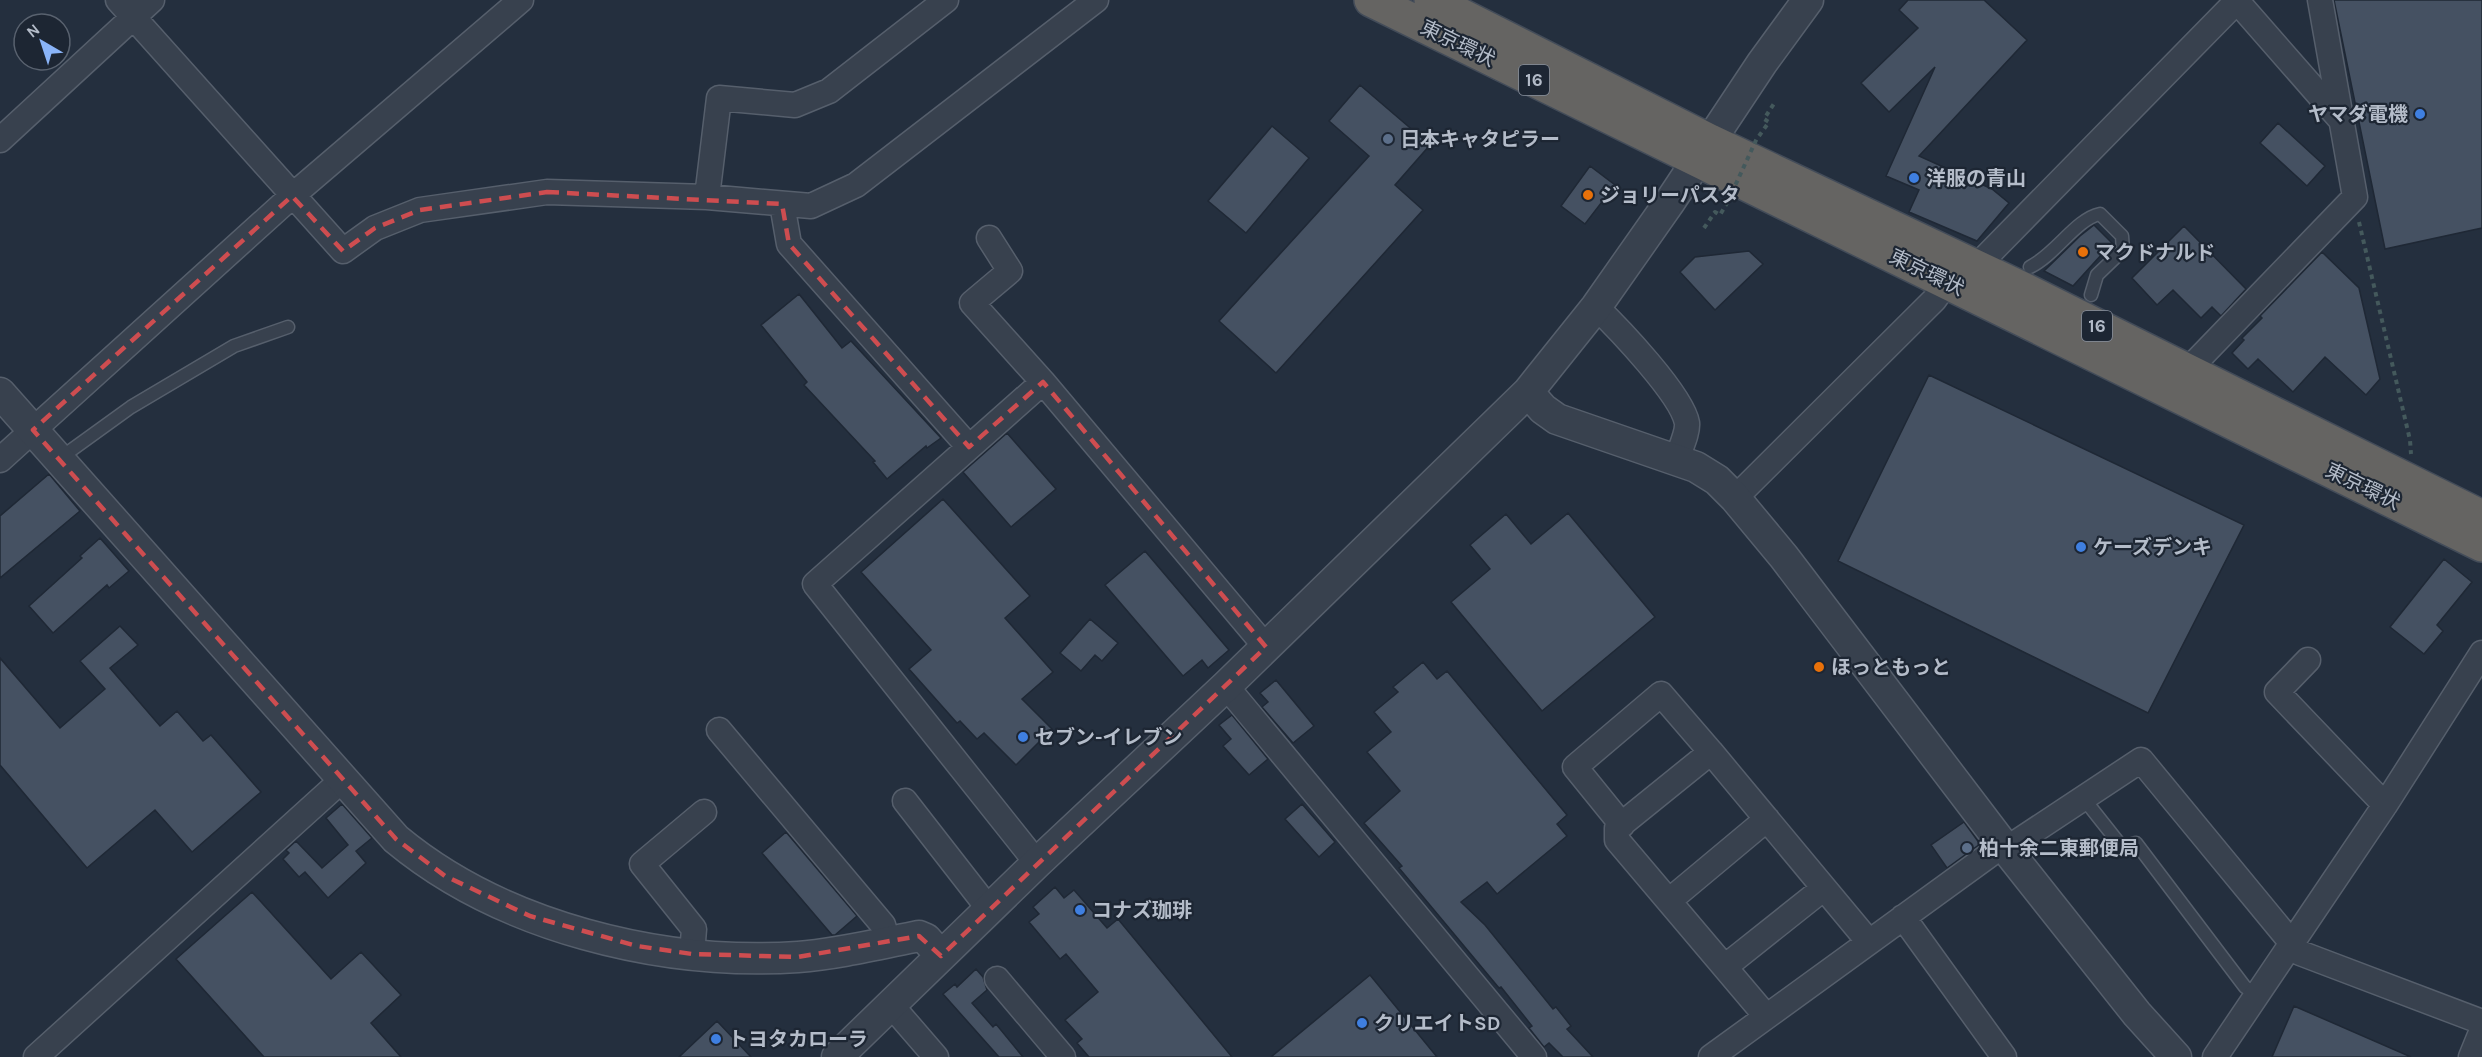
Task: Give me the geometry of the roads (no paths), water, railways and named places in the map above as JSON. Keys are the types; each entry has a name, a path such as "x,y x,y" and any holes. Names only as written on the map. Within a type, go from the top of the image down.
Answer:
{"highway":[{"name":"東京環状","path":"1371,0 1467,20"},
{"name":"東京環状","path":"1431,0 1947,282 2482,545"},
{"name":"東京環状","path":"1704,150 1976,267 2482,517"}],"street":[{"path":"0,140 126,8 152,0"},
{"path":"0,460 292,196 521,0"},
{"path":"707,197 719,98 795,105 829,91 946,0"},
{"path":"126,8 292,196 343,250 375,228 420,210 547,192 707,197 811,207 856,185 1095,0"},
{"path":"837,1057 1037,863 1226,686 1528,392 1596,307 1808,0"},
{"path":"1976,267 2236,0 2342,121"},
{"path":"2186,372 2355,197 2320,0"},
{"path":"782,204 789,244 969,447"},
{"path":"989,238 1010,271 972,303 1043,382 1266,647"},
{"path":"1735,498 1934,300 1947,282"},
{"path":"1596,307 1628,338 1683,410 1687,426 1677,459"},
{"path":"1037,863 815,584 1043,382"},
{"path":"1528,392 1544,409 1557,418 1677,459 1717,480 1735,498 1784,557 2003,845 2137,1014 2176,1057"},
{"path":"0,393 396,839 421,860 446,876 485,897 530,916 582,933 637,946 692,954 798,957 919,936 926,939 941,956"},
{"path":"2215,1057 2385,805 2482,653"},
{"path":"2308,660 2277,692 2385,805"},
{"path":"1226,686 1534,1057"},
{"path":"1622,825 1575,767 1661,694 1869,942"},
{"path":"719,730 883,925 888,942"},
{"path":"1711,752 1617,828 1617,840 1766,1016"},
{"path":"1711,1057 2003,845 2014,844 2141,760 2300,953 2482,1022"},
{"path":"36,1057 342,780"},
{"path":"906,801 990,909"},
{"path":"692,954 694,929 642,864 704,812"},
{"path":"1670,900 1767,819"},
{"path":"1726,966 1824,888"},
{"path":"1903,917 2004,1057"},
{"path":"997,979 1063,1057"},
{"path":"891,1005 936,1057"},
{"path":"2471,1057 2482,1030"}],"lane":[{"path":"2030,267 2045,260 2088,217 2100,214 2122,236 2123,250 2097,275 2091,295"},
{"path":"59,459 131,407 234,346 288,327"},
{"path":"2084,799 2122,847 2136,843 2245,987 2256,994"}],"place":[{"name":"ヤマダ電機","path":"2420,114"},
{"name":"日本キャタピラー","path":"1388,139"},
{"name":"洋服の青山","path":"1914,178"},
{"name":"ジョリーパスタ","path":"1588,195"},
{"name":"マクドナルド","path":"2083,252"},
{"name":"ケーズデンキ","path":"2081,547"},
{"name":"ほっともっと","path":"1819,667"},
{"name":"セブン-イレブン","path":"1023,737"},
{"name":"柏十余二東郵便局","path":"1967,848"},
{"name":"コナズ珈琲","path":"1080,910"},
{"name":"クリエイトSD","path":"1362,1023"},
{"name":"トヨタカローラ","path":"716,1039"}]}
